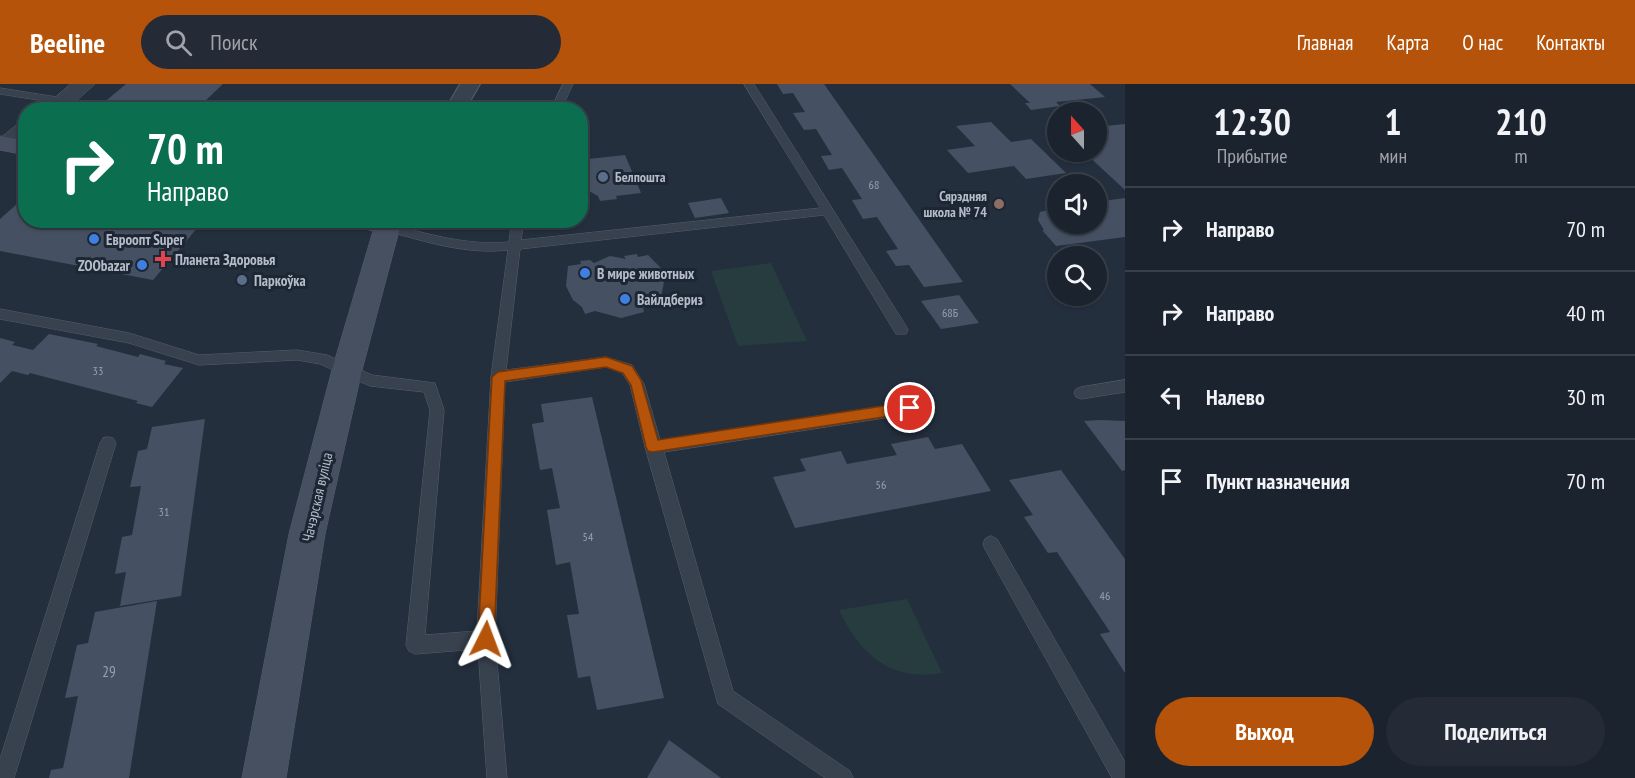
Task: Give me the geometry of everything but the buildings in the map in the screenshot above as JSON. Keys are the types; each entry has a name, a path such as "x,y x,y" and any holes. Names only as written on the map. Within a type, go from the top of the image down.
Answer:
{"main road":[{"name":"Чачэрская вуліца","path":"264,778 307,534 380,228"}],"street":[{"path":"61,102 84,84"},
{"path":"460,102 470,84"}],"lane":[{"path":"560,102 568,84"},
{"path":"749,84 901,330"},
{"path":"0,91 45,102"},
{"path":"397,228 442,242 496,247 827,211"},
{"path":"497,778 486,639 498,377 517,228"},
{"path":"0,314 129,338 199,360 297,355 322,359 370,380 430,387 437,410 415,645 486,639"},
{"path":"498,377 606,362 627,369 637,384 725,697 843,778"},
{"path":"1081,393 1125,386"},
{"path":"653,447 910,408"},
{"path":"4,778 108,443"},
{"path":"991,544 1123,778"}],"green space":[{"path":"771,263 807,341 738,346 711,271"},
{"path":"907,599 942,673 924,675 892,669 867,652 847,626 839,610"}],"place":[{"name":"Белпошта","path":"603,177"},
{"name":"Сярэдняя школа № 74","path":"999,204"},
{"name":"Евроопт Super","path":"94,239"},
{"name":"Планета Здоровья","path":"163,259"},
{"name":"ZOObazar","path":"142,265"},
{"name":"В мире животных","path":"585,273"},
{"name":"Паркоўка","path":"242,280"},
{"name":"Вайлдбериз","path":"625,299"}],"route":[{"path":"486,639 498,377 606,362 627,369 637,384 653,447 910,408"}]}
